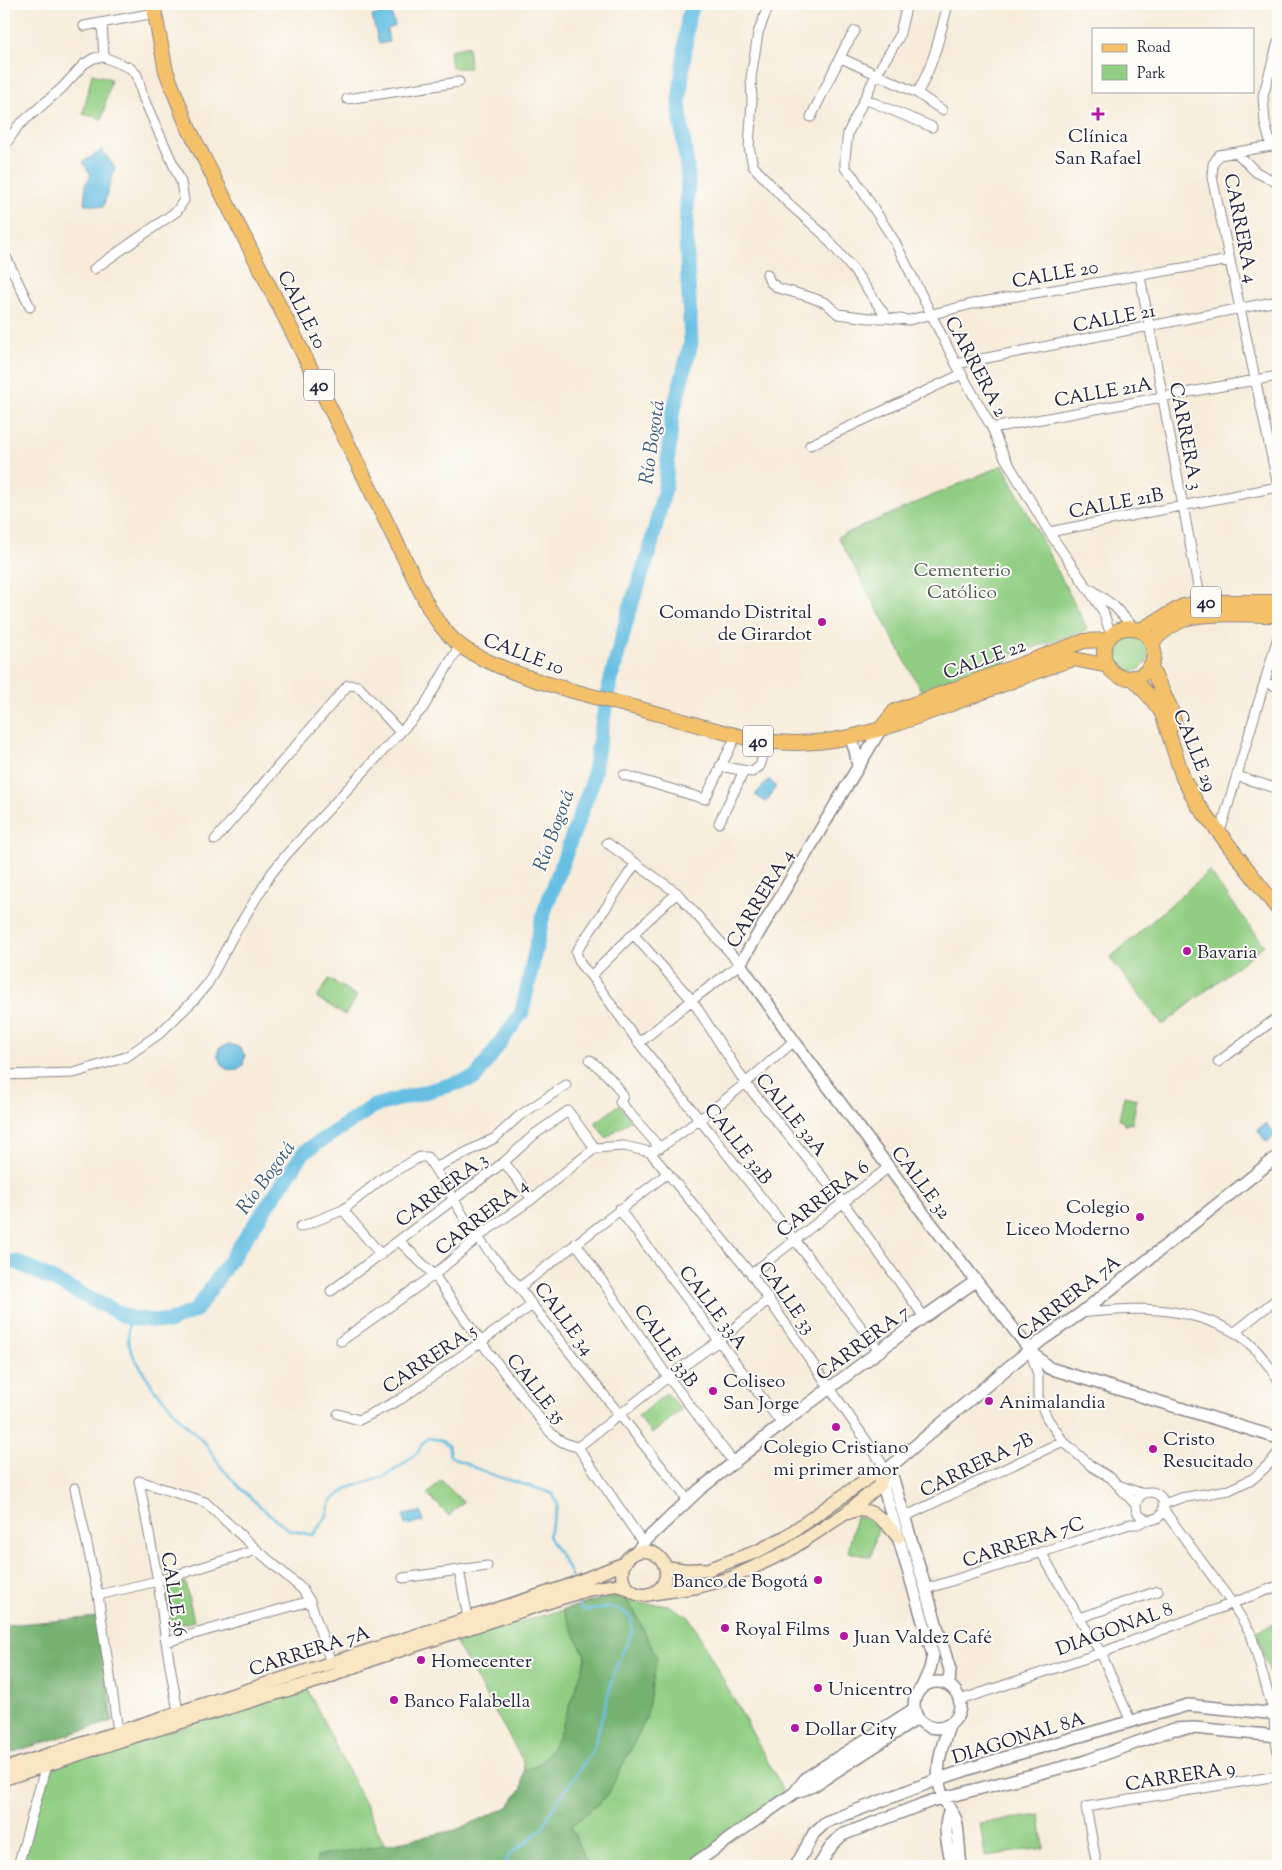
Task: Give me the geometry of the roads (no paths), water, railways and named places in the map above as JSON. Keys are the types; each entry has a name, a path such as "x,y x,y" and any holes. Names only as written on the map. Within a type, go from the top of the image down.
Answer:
{"main road":[{"name":"CALLE 10","path":"154,8 166,71 187,125 296,337 429,608 442,628 469,652 516,673 636,708"},
{"name":"40","path":"1109,637 1122,628 1137,629 1183,606 1201,602 1278,602"},
{"name":"40","path":"1152,642 1167,628 1186,619 1202,616 1278,615"},
{"path":"1132,677 1145,672 1150,666 1154,650 1152,642 1147,635 1137,629"},
{"path":"1108,666 1104,653 1109,637"},
{"name":"CALLE 22","path":"882,727 895,711 1084,641 1109,637"},
{"name":"CALLE 22","path":"636,708 768,743 828,742 900,724 1057,664 1074,660 1108,666"},
{"name":"40","path":"1108,666 1118,675 1132,677"},
{"name":"CALLE 29","path":"1150,666 1170,707 1192,777 1202,798 1278,909"},
{"name":"CALLE 29","path":"1132,677 1162,713 1183,778 1197,804 1221,828 1278,896"},
{"name":"CARRERA 7A","path":"649,1594 697,1587 732,1578 788,1552 841,1516 879,1486 884,1472 876,1473 786,1537 758,1551 709,1569 686,1570 665,1567"},
{"path":"841,1516 856,1509 869,1512 881,1518 898,1538"},
{"path":"639,1548 642,1552 653,1554 663,1562 665,1567 666,1577 661,1587 649,1594 635,1593 628,1588 622,1573 625,1563 639,1548"},
{"name":"CARRERA 7A","path":"4,1779 324,1679 376,1658 584,1586 625,1563"},
{"name":"CARRERA 7A","path":"584,1586 616,1585 628,1588"},
{"name":"CARRERA 7A","path":"4,1769 468,1618 562,1593"}],"street":[{"path":"769,4 758,33 751,78 752,100 749,146 753,166 787,202 822,234 856,273 887,318"},
{"path":"908,4 898,37 876,75 865,99 932,127"},
{"path":"917,93 925,79 937,48 948,4"},
{"path":"84,26 102,23 154,8"},
{"path":"102,23 104,57"},
{"path":"811,117 846,45 855,32"},
{"path":"1237,153 1275,145 1265,123 1263,96 1278,42"},
{"path":"4,147 18,126 62,88 84,64 94,58 104,57 130,68 138,75 143,97 181,182 184,200 177,211 94,269"},
{"path":"841,58 917,93 942,110"},
{"path":"347,99 459,82"},
{"name":"CARRERA 2","path":"865,99 848,133 844,158 845,168 894,242 956,364 992,428 1004,456 1048,532 1103,612 1109,637"},
{"path":"1237,153 1256,172 1278,183"},
{"name":"CARRERA 4","path":"1237,153 1219,155 1213,164 1212,177 1278,487"},
{"path":"4,253 30,307"},
{"name":"CALLE 20","path":"767,274 770,282 778,288 810,297 826,304 838,314 909,320 976,303 1230,260"},
{"name":"CARRERA 3","path":"1140,276 1201,602"},
{"name":"CALLE 21","path":"956,364 1278,301"},
{"path":"810,445 962,374"},
{"name":"CALLE 21A","path":"992,428 1278,376"},
{"name":"CALLE 21B","path":"1048,532 1278,487"},
{"name":"CARRERA 2","path":"1087,587 1114,606 1137,629"},
{"path":"1221,828 1278,637"},
{"path":"4,1075 74,1073 126,1057 159,1034 194,1000 208,983 233,936 271,874 286,855 423,708 460,644"},
{"path":"1265,682 1278,687"},
{"path":"215,840 348,685 358,686 400,732"},
{"name":"CARRERA 4","path":"639,1043 740,964 882,727"},
{"path":"624,775 704,800 736,736"},
{"path":"850,738 855,750 858,766"},
{"path":"720,766 752,772 760,766 764,753"},
{"path":"719,823 744,771"},
{"path":"1236,776 1278,788"},
{"name":"CALLE 32","path":"607,843 677,893 740,964 794,1041 976,1281 1030,1350 1050,1368 1278,1438"},
{"name":"CALLE 32B","path":"636,863 576,952 581,965 639,1043 795,1240 880,1352"},
{"path":"591,976 677,893"},
{"name":"CALLE 32A","path":"633,934 692,1000 746,1084 843,1202 924,1317"},
{"path":"1218,1062 1278,1017"},
{"path":"595,1148 624,1146 650,1152 660,1148 746,1084 794,1041"},
{"path":"590,1060 614,1082 623,1096 620,1102 660,1148"},
{"path":"435,1168 496,1138 519,1116 566,1085"},
{"name":"CARRERA 3","path":"331,1291 504,1162 535,1134 568,1111 595,1148"},
{"name":"CARRERA 4","path":"341,1341 434,1275 486,1231 532,1199 595,1148"},
{"name":"CALLE 33","path":"650,1152 751,1274 881,1462 884,1472 884,1489 933,1655 930,1669 922,1687"},
{"name":"CARRERA 7A","path":"884,1472 1030,1350 1081,1313 1278,1156"},
{"name":"CALLE 34","path":"343,1210 384,1177 420,1158 426,1157 435,1168 478,1238 520,1287 619,1416 688,1500"},
{"path":"504,1162 532,1199"},
{"name":"CARRERA 6","path":"751,1274 889,1167"},
{"path":"520,1287 668,1173"},
{"path":"300,1227 343,1210 381,1255"},
{"name":"CALLE 33A","path":"620,1210 782,1424"},
{"name":"CALLE 35","path":"399,1240 434,1275 481,1342 555,1438 566,1444 578,1447"},
{"name":"CALLE 33B","path":"576,1243 668,1377 735,1464"},
{"name":"CARRERA 7","path":"639,1548 688,1500 735,1464 782,1424 924,1317 976,1281"},
{"path":"1235,1332 1278,1298"},
{"path":"639,1548 578,1447 668,1377 720,1340 768,1300"},
{"name":"CARRERA 5","path":"338,1414 359,1420 401,1399 532,1305"},
{"path":"1081,1313 1151,1308 1188,1314 1235,1332 1266,1360 1278,1378"},
{"path":"1030,1350 1038,1375 1038,1397 1047,1418 1063,1441 1092,1466 1111,1478 1137,1509 1151,1519 1174,1524"},
{"name":"CARRERA 7B","path":"904,1517 1063,1441"},
{"path":"1151,1519 1163,1506 1181,1498 1229,1490 1254,1478 1272,1462 1278,1453"},
{"name":"CALLE 33","path":"884,1472 893,1479 950,1670 949,1685"},
{"name":"CALLE 36","path":"178,1712 158,1581 139,1481 205,1502 257,1550"},
{"path":"1118,1485 1143,1494 1155,1493 1181,1498"},
{"path":"75,1488 98,1595 118,1731"},
{"path":"1155,1493 1162,1499 1163,1506 1174,1524 1232,1603 1251,1634 1276,1714 1278,1752"},
{"path":"1130,1524 1137,1509 1139,1497 1143,1494"},
{"name":"CARRERA 7C","path":"926,1589 1151,1519"},
{"path":"98,1595 158,1581 257,1550 302,1588 310,1601 331,1663"},
{"path":"1041,1552 1101,1653 1131,1722"},
{"path":"403,1578 487,1566"},
{"path":"459,1570 468,1618"},
{"name":"DIAGONAL 8","path":"960,1700 1101,1653 1278,1586"},
{"path":"1079,1618 1158,1591"},
{"path":"166,1642 310,1601"},
{"path":"949,1726 934,1729 928,1727 915,1714 915,1696 922,1687 937,1682 949,1685 960,1700 958,1715 949,1726 942,1745 939,1779 949,1812 956,1820 961,1866"},
{"name":"DIAGONAL 8A","path":"796,1866 814,1833 826,1822 939,1779 993,1761 1188,1705 1276,1714"},
{"path":"691,1866 794,1794 806,1778 915,1714"},
{"name":"DIAGONAL 8A","path":"819,1866 832,1844 842,1835 944,1798 1083,1762 1174,1729 1194,1728 1276,1736"},
{"path":"934,1729 942,1745"},
{"path":"18,1866 46,1765"},
{"name":"CARRERA 9","path":"1097,1866 1086,1807 1278,1776"},
{"path":"949,1812 946,1820 946,1832 952,1866"}],"water":[{"path":"376,4 389,4 395,26 387,29 389,42 379,44 372,16 381,14"},
{"path":"102,150 115,168 103,207 84,204 86,183 91,175 83,162"},
{"path":"769,779 776,787 766,802 755,795"},
{"path":"229,1044 239,1047 245,1055 243,1065 237,1070 226,1069 217,1056 219,1048"},
{"path":"1266,1123 1276,1135 1267,1142 1257,1130"},
{"path":"421,1512 423,1522 405,1525 403,1515"}],"waterway":[{"name":"Río Bogotá","path":"4,1262 17,1262 129,1318 168,1322 196,1310 304,1152 374,1106 475,1078 522,1012 543,915 592,783 608,691 629,611 649,553 665,488 672,416 691,343 686,236 688,176 679,104 688,18 694,4"},
{"path":"129,1318 128,1342 134,1357 155,1390 181,1420 206,1444 221,1467 240,1488 289,1530 313,1535 326,1517 331,1501 348,1488 383,1477 401,1466 418,1452 428,1438 440,1440 448,1445 450,1456 458,1460 496,1476 553,1494 558,1505 548,1536 565,1562 572,1579"},
{"path":"503,1866 509,1855 542,1828 554,1806 593,1750 616,1667 633,1630 631,1617 624,1612 612,1608 583,1610 579,1605 577,1596"}],"place":[{"name":"Clínica San Rafael","path":"1098,114"},
{"name":"Comando Distrital de Girardot","path":"822,622"},
{"name":"Bavaria","path":"1187,951"},
{"name":"Colegio Liceo Moderno","path":"1140,1217"},
{"name":"Coliseo San Jorge","path":"713,1391"},
{"name":"Animalandia","path":"989,1401"},
{"name":"Colegio Cristiano mi primer amor","path":"836,1427"},
{"name":"Cristo Resucitado","path":"1153,1449"},
{"name":"Banco de Bogotá","path":"818,1580"},
{"name":"Royal Films","path":"725,1628"},
{"name":"Juan Valdez Café","path":"844,1636"},
{"name":"Homecenter","path":"421,1660"},
{"name":"Unicentro","path":"818,1688"},
{"name":"Banco Falabella","path":"394,1700"},
{"name":"Dollar City","path":"795,1728"}],"park label":[{"name":"Cementerio Católico","path":"962,580"}]}
